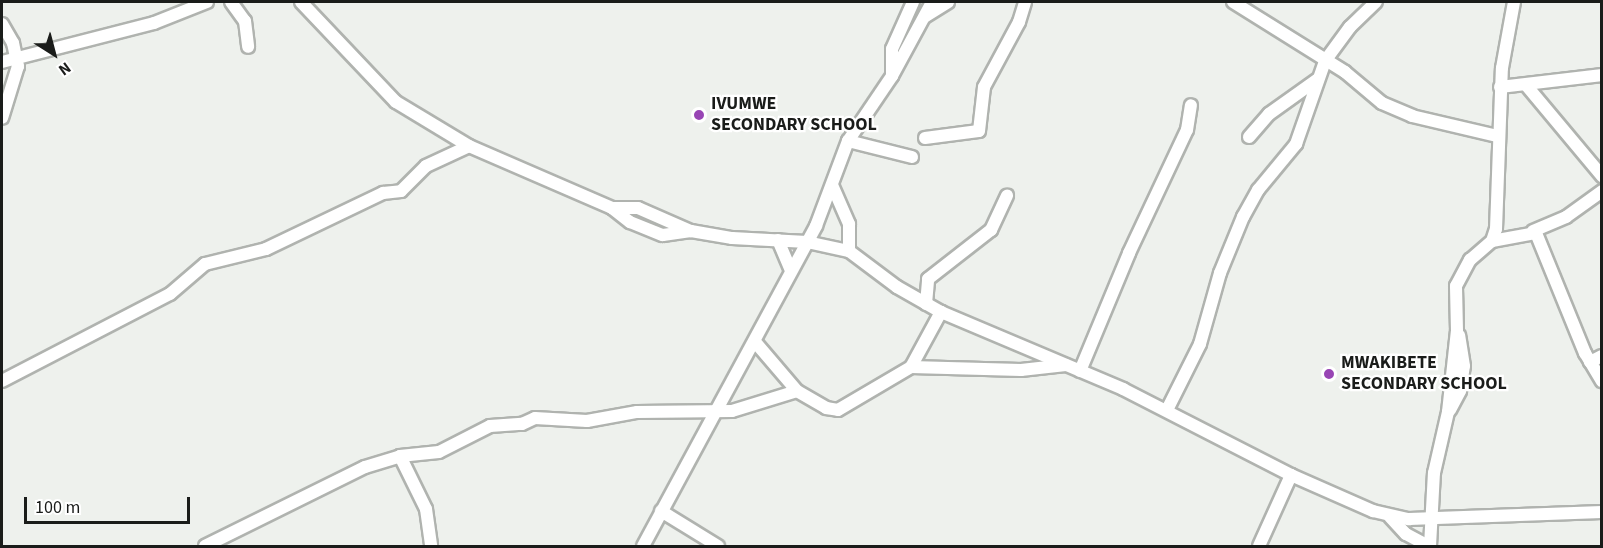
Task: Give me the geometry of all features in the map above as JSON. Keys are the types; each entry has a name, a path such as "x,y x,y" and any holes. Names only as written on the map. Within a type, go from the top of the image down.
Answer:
{"street":[{"path":"2,62 154,23 207,2"},
{"path":"231,2 245,21 248,47"},
{"path":"301,2 396,102 468,146 612,208 638,208 691,231 807,242 849,251 941,312 1167,410 1291,475 1390,517 1432,519 1602,512"},
{"path":"892,76 892,49 913,2"},
{"path":"644,546 756,344 807,242 848,141 892,76 932,2"},
{"path":"923,19 948,2"},
{"path":"925,138 979,130 984,87 1019,22 1025,2"},
{"path":"1233,2 1392,107 1412,116 1497,136"},
{"path":"1492,241 1498,191 1497,136 1500,87 1514,2"},
{"path":"1167,410 1200,344 1220,273 1243,217 1258,190 1296,144 1325,61 1373,3"},
{"path":"2,24 18,58 2,118"},
{"path":"1500,87 1602,75"},
{"path":"1249,137 1269,114 1318,79"},
{"path":"1526,84 1602,176"},
{"path":"1080,371 1129,253 1187,130 1191,105"},
{"path":"848,141 912,157"},
{"path":"2,381 170,294 205,264 266,249 383,193 401,191 426,166 468,146"},
{"path":"832,184 849,224 849,251"},
{"path":"1390,517 1406,534 1429,546 1434,469 1448,412 1457,332 1456,286 1470,260 1492,241 1533,231 1566,218 1602,191"},
{"path":"926,304 928,279 991,230 1007,196"},
{"path":"1533,231 1596,359 1602,381"},
{"path":"778,240 791,270"},
{"path":"912,367 941,312"},
{"path":"756,344 797,391 826,408 838,410 912,367 1021,370 1066,365"},
{"path":"205,546 366,466 400,456 439,452 475,431 522,424 536,418 587,420 636,412 718,412 746,408 797,391"},
{"path":"400,456 426,509 431,546"},
{"path":"1259,546 1291,475"},
{"path":"662,511 718,546"}],"place":[{"name":"IVUMWE SECONDARY SCHOOL","path":"699,115"},
{"name":"MWAKIBETE SECONDARY SCHOOL","path":"1329,374"}]}
